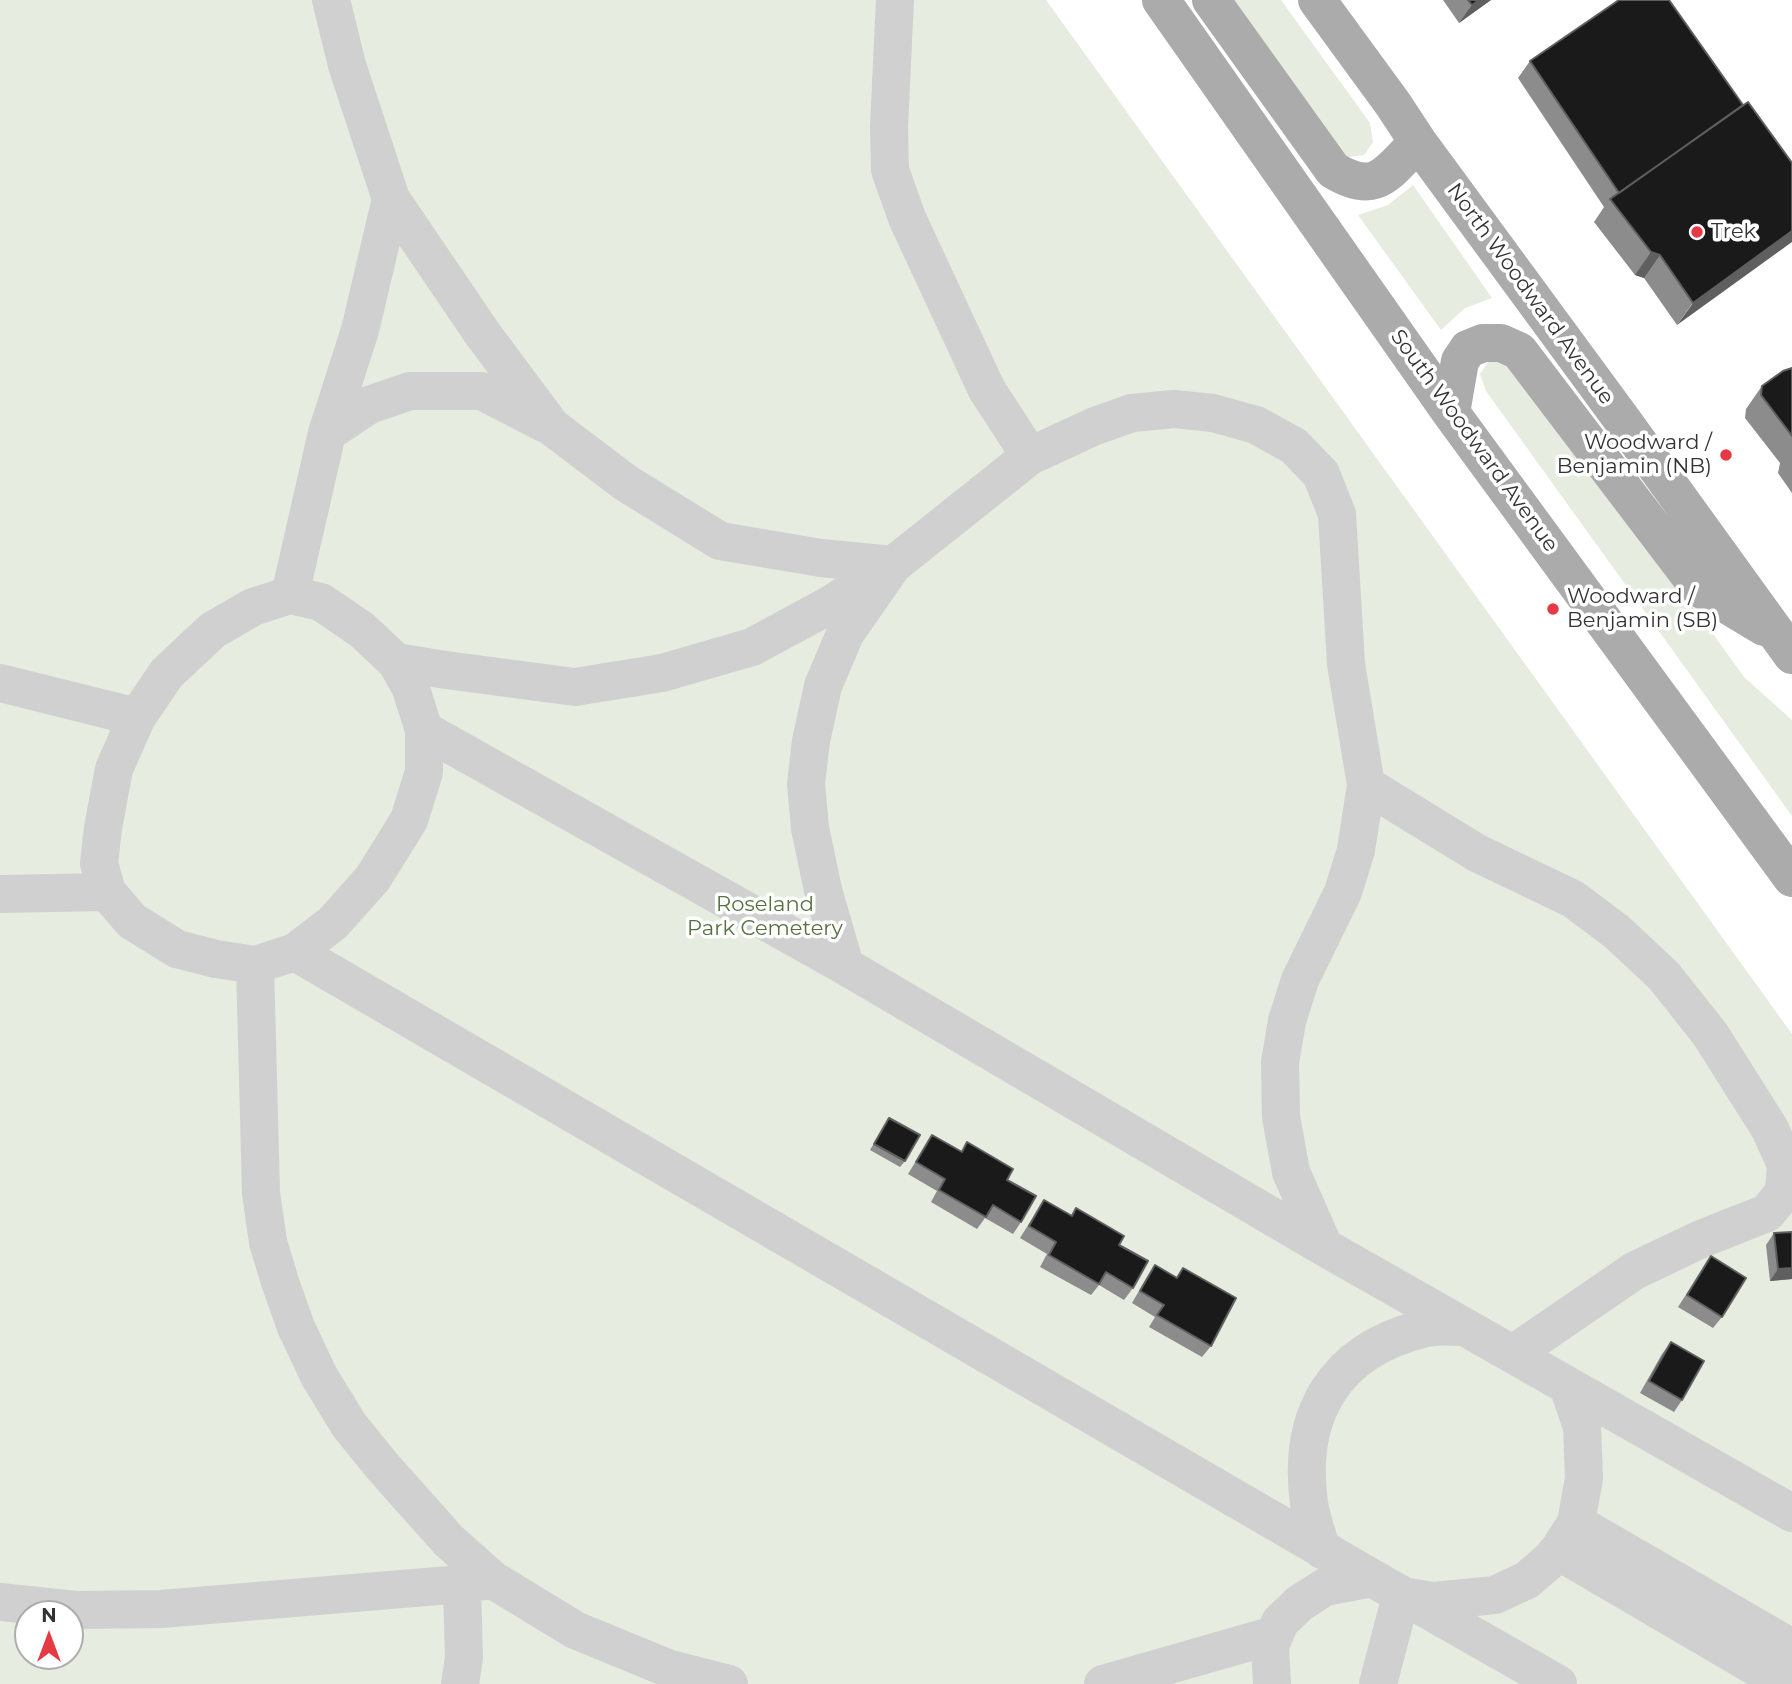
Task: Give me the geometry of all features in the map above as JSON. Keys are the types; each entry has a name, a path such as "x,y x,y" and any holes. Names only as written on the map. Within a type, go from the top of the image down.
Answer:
{"main road":[{"name":"South Woodward Avenue","path":"1161,0 1451,413 1792,878"},
{"path":"1211,0 1333,170 1348,179 1363,183 1379,180 1418,142"},
{"name":"North Woodward Avenue","path":"1317,0 1623,421 1787,638"},
{"path":"1451,413 1460,361 1468,349 1483,342 1501,342 1519,351 1699,588 1787,638"}],"lane":[{"path":"331,0 347,65 391,199 482,333 552,427"},
{"path":"895,0 889,127 890,170 907,218 987,390 1030,456"},
{"path":"290,595 327,433 360,330 391,199"},
{"path":"327,433 369,405 410,391 482,391 552,427 626,484 720,541 821,558 892,565"},
{"path":"396,662 575,687 662,673 752,647 826,607 892,565 1030,456 1132,413 1174,409 1213,413 1256,425 1294,446 1321,474 1337,514 1346,664 1366,785 1356,850 1343,892 1300,980 1287,1021 1280,1062 1281,1117 1291,1172 1324,1247"},
{"path":"845,966 823,890 810,828 806,784 811,741 823,686 845,634 892,565"},
{"path":"290,595 321,602 362,630 396,662 410,686 424,730 424,772 409,820 373,878 333,923 295,952 255,965 177,949 132,921 107,892 99,863 103,828 114,769 137,717 167,673 213,630 253,607 290,595"},
{"path":"0,683 137,717"},
{"path":"424,730 845,966 1324,1247 1792,1513"},
{"path":"1366,785 1477,853 1573,899 1617,932 1664,976 1710,1034 1770,1129 1786,1164 1784,1192 1767,1213 1701,1239 1634,1271 1513,1354"},
{"path":"0,894 107,892"},
{"path":"295,952 1322,1550 1558,1684"},
{"path":"255,965 261,1193 268,1242 296,1327 319,1376 348,1425 449,1541 477,1582 575,1630 670,1669 729,1684"},
{"path":"1322,1550 1309,1505 1307,1472 1309,1436 1317,1409 1331,1385 1352,1362 1382,1343 1424,1328 1465,1327"},
{"path":"1272,1684 1270,1646 1280,1622 1300,1603 1325,1587 1387,1587 1434,1601 1495,1595 1527,1580 1549,1561 1567,1537 1584,1478 1582,1427 1568,1386"},
{"path":"1567,1537 1792,1648"},
{"path":"1567,1537 1785,1684"},
{"path":"0,1602 76,1610 161,1609 477,1582"},
{"path":"460,1684 477,1582"},
{"path":"1378,1684 1387,1587"},
{"path":"1103,1684 1274,1635"}],"green space":[{"name":"Roseland Park Cemetery","path":"0,0 1046,0 1792,1034 1792,1684 0,1684"},
{"path":"1227,0 1281,0 1370,123 1373,142 1364,155 1348,157 1335,149"},
{"path":"1413,185 1492,298 1465,308 1441,330 1358,215 1388,205"},
{"path":"1490,360 1521,367 1744,677 1792,720 1792,816 1486,391 1480,374"}],"building":[{"path":"1619,0 1669,0 1743,105 1619,193 1530,61"},
{"name":"Trek","path":"1748,102 1792,163 1792,231 1693,303 1660,255 1651,252 1610,199"},
{"path":"1792,368 1792,436 1761,395 1762,386"},
{"path":"889,1118 920,1135 905,1161 874,1144"},
{"path":"932,1135 962,1152 967,1142 1013,1169 1007,1180 1036,1196 1021,1222 993,1205 986,1217 939,1190 945,1179 916,1162"},
{"path":"1044,1200 1072,1216 1076,1208 1124,1236 1119,1245 1148,1261 1133,1288 1106,1272 1099,1284 1049,1255 1056,1242 1029,1226"},
{"path":"1792,1232 1792,1268 1778,1269 1774,1233"},
{"path":"1711,1256 1746,1278 1722,1317 1687,1295"},
{"path":"1155,1265 1177,1278 1183,1268 1236,1298 1211,1346 1157,1315 1164,1305 1140,1291"},
{"path":"1671,1342 1704,1361 1682,1400 1649,1381"}],"place":[{"name":"Trek","path":"1697,232"},
{"name":"Woodward / Benjamin (NB)","path":"1726,455"},
{"name":"Woodward / Benjamin (SB)","path":"1553,609"}]}
